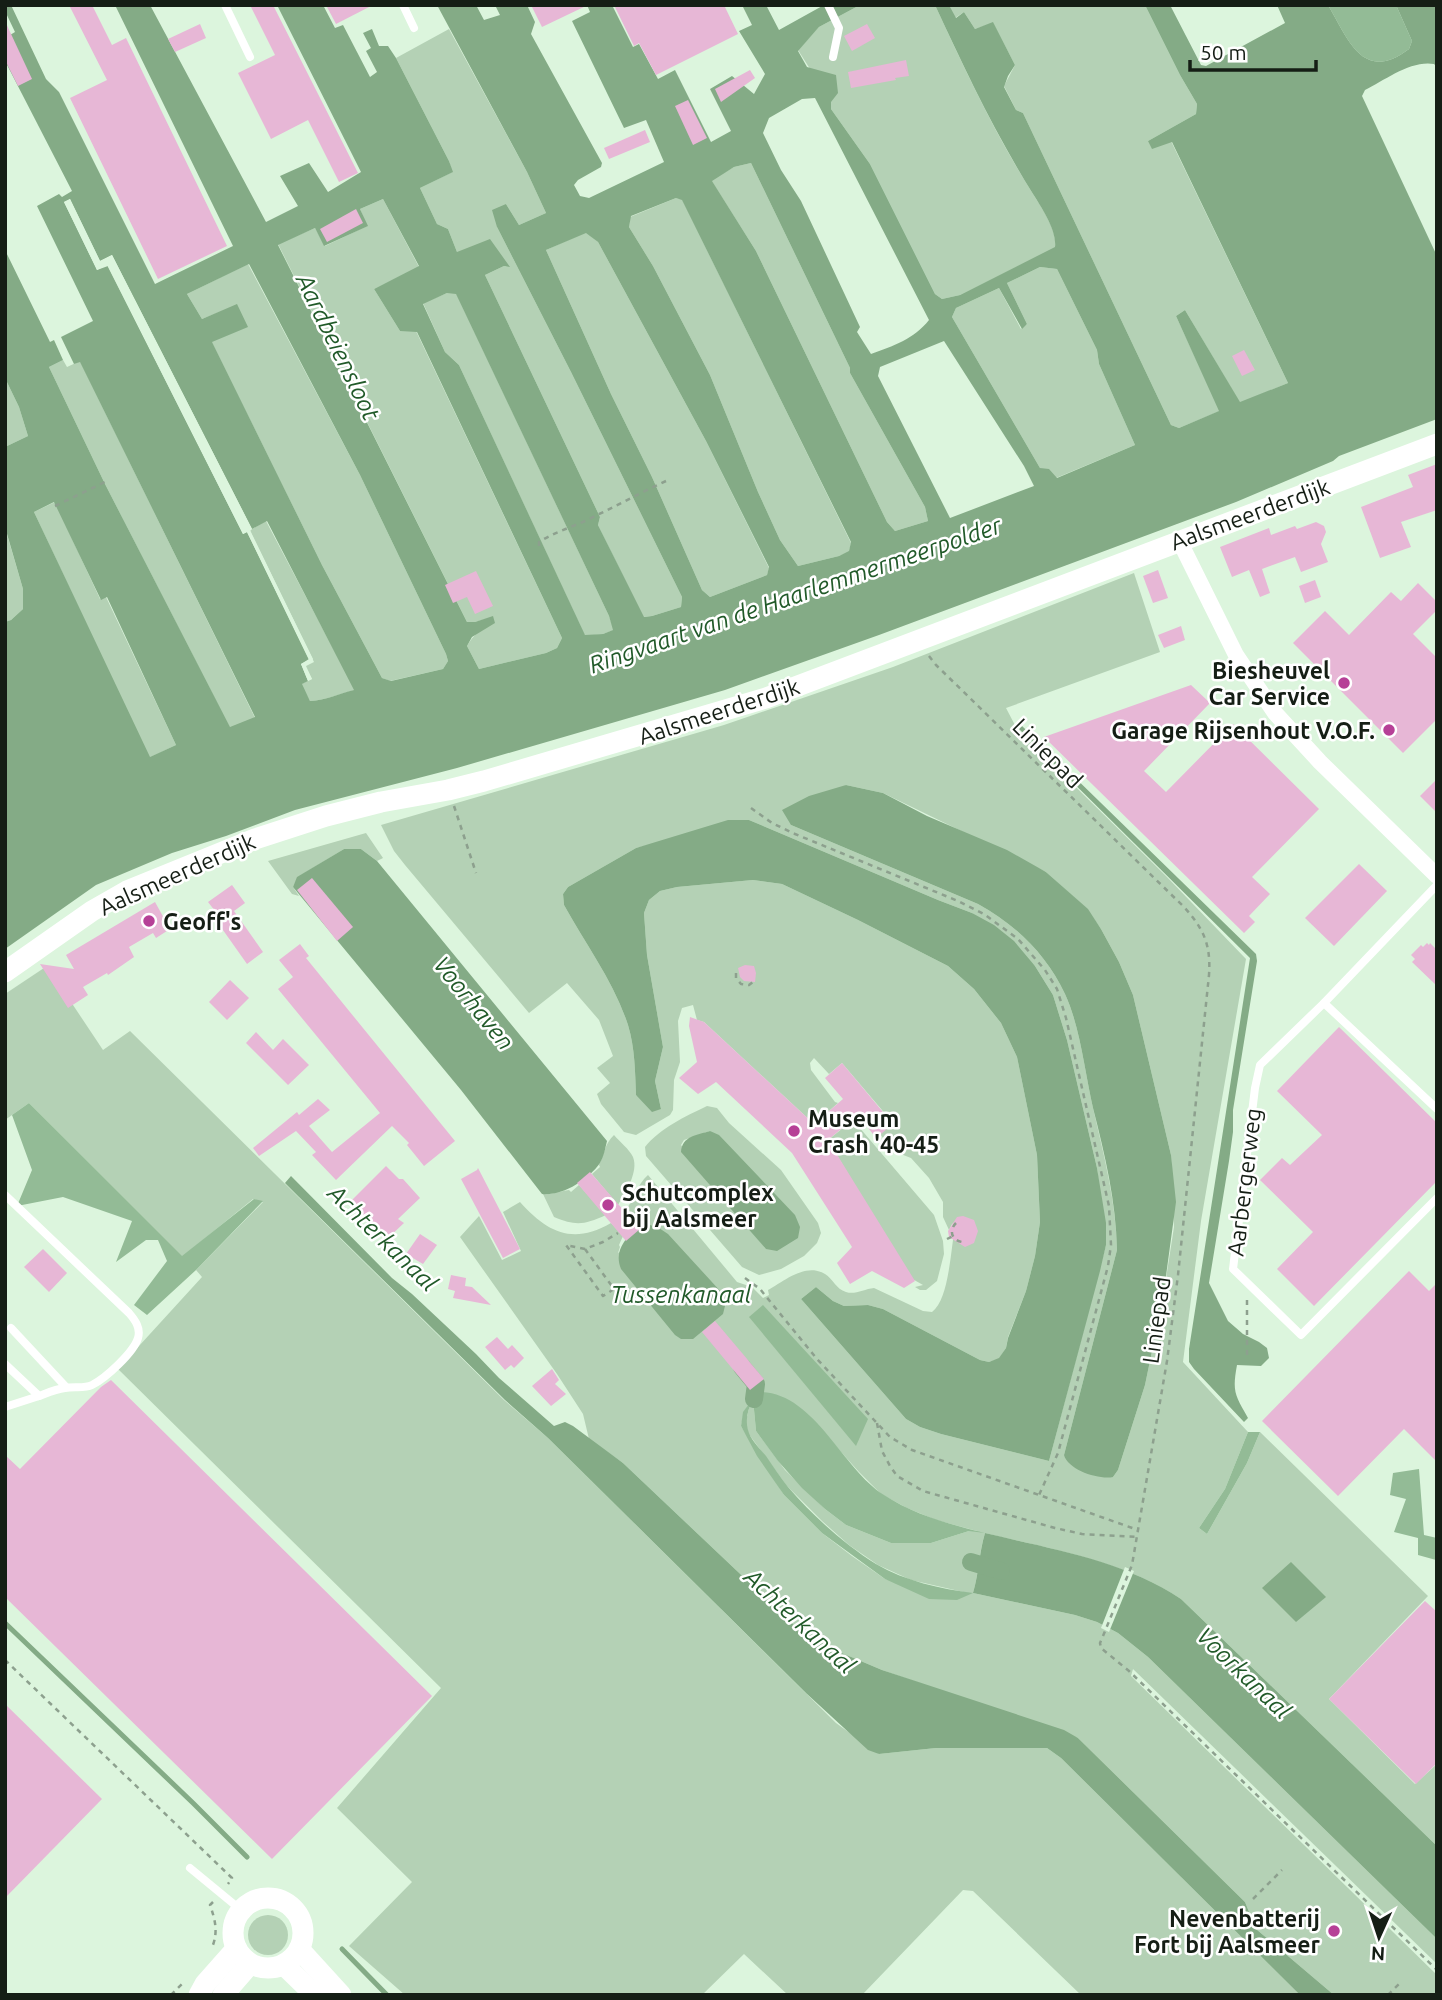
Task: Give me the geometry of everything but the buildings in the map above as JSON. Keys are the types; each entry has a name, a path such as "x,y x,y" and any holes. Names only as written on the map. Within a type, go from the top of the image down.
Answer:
{"street":[{"name":"Aalsmeerderdijk","path":"5,972 92,911 127,891 275,831 380,802 448,790 766,698 1437,444"},
{"path":"1179,541 1231,647 1275,713 1320,762 1437,876"},
{"path":"260,1899 283,1901 293,1907 303,1927 300,1950 284,1965 273,1969 261,1968 243,1957 233,1940 235,1919 241,1910 260,1899"},
{"path":"300,1950 341,1995"},
{"path":"192,1987 205,1984 243,1957"},
{"path":"223,1995 243,1957"},
{"path":"284,1965 316,1995"}],"lane":[{"path":"225,5 250,57"},
{"path":"403,5 414,28"},
{"path":"828,5 839,28 833,57"},
{"name":"Aarbergerweg","path":"1437,886 1260,1065 1233,1269 1301,1335 1437,1198"},
{"path":"1324,1003 1437,1110"},
{"path":"5,1195 129,1313 139,1331 132,1348 108,1375 90,1386 66,1387 7,1404"},
{"path":"11,1328 66,1387"},
{"path":"5,1364 39,1396"},
{"path":"190,1868 241,1910"}],"path":[{"path":"55,506 107,481"},
{"path":"539,546 539,542 666,481"},
{"name":"Liniepad","path":"922,640 929,657 936,665 1184,907 1198,923 1208,947 1209,975 1167,1361 1132,1565 1100,1643 1105,1653 1129,1671 1437,1970"},
{"path":"448,790 476,873"},
{"path":"751,808 794,834 984,914 1018,939 1045,970 1057,989 1109,1206 1111,1245 1108,1266 1058,1453 1039,1495"},
{"path":"736,972 736,978 741,984 749,985 753,982"},
{"path":"957,1223 952,1229 956,1240 962,1242"},
{"path":"585,1249 614,1289 603,1296 566,1245 585,1249 618,1233"},
{"path":"947,1239 954,1235"},
{"path":"745,1278 760,1289 817,1359 890,1437 912,1450 1138,1530"},
{"path":"1247,1294 1247,1360"},
{"path":"877,1423 882,1451 890,1466 897,1476 923,1492 1082,1534 1137,1536"},
{"path":"5,1660 233,1878 210,1905 216,1936 211,1951"},
{"path":"1253,1899 1282,1870"},
{"path":"1388,1995 1400,1983"},
{"path":"171,1995 192,1987"}],"shaded area":[{"path":"860,5 935,5 993,125 1048,220 1054,234 1055,248 960,295 942,299 935,294 870,164 831,109 831,102 798,50 819,27"},
{"path":"949,5 1145,5 1197,104 1196,114 1148,141 1171,141 1288,383 1240,403 1185,310 1176,316 1220,411 1179,428 1171,425 1023,113 1016,110 1004,86 1015,65 993,23 975,29 964,12 955,18"},
{"path":"1328,5 1396,5 1412,41 1409,49 1393,59 1380,62 1368,59 1350,43"},
{"path":"449,29 527,172 546,213 519,225 506,204 497,227 682,597 681,607 643,617 598,525 600,517 485,275 504,266 509,267 457,252 448,229 437,224 420,188 452,172 449,161 396,58"},
{"path":"751,163 850,368 850,373 925,507 928,521 895,531 887,522 756,251 711,180 734,167"},
{"path":"676,198 682,199 851,543 849,552 798,566 780,540 710,375 653,266 629,227 630,217"},
{"path":"383,199 419,267 374,289 400,331 416,331 562,638 557,648 546,653 479,669 467,646 493,617 467,622 278,244 315,228 325,246 367,226 360,209"},
{"path":"586,232 598,242 706,441 769,568 767,575 710,597 702,590 546,250"},
{"path":"248,264 360,475 446,654 448,661 443,669 390,681 382,678 322,565 211,341 237,305 202,319 187,294"},
{"path":"1040,267 1057,269 1097,350 1099,364 1135,445 1056,478 1040,468 952,317 956,308 999,288 1021,329 1027,324 1007,283"},
{"path":"447,293 456,293 614,630 585,636 459,365 445,352 423,303"},
{"path":"63,360 67,367 80,361 255,718 230,728 105,484 49,367"},
{"path":"5,378 19,407 28,436 5,447"},
{"path":"55,502 100,599 106,597 176,745 149,758 34,512"},
{"path":"266,521 355,690 310,701 301,684 312,679 306,666 314,662 250,530"},
{"path":"5,528 23,589 23,609 5,622"},
{"path":"1134,573 1160,652 1006,708 1017,729 1246,959 1201,1221 1183,1362 1248,1432 1225,1489 1199,1528 1207,1534 1247,1463 1260,1432 1428,1596 1329,1699 1415,1784 1437,1764 1437,1846 1181,1599 1159,1586 1086,1558 985,1533 973,1593 1097,1622 1118,1633 1148,1657 1437,1939 1437,1964 1133,1669 1131,1676 1437,1975 1437,1995 1334,1995 1256,1929 1245,1902 1078,1738 882,1670 830,1648 794,1625 623,1463 589,1439 583,1414 460,1237 479,1216 502,1260 521,1251 503,1212 520,1202 541,1221 562,1232 585,1233 611,1223 623,1236 618,1253 659,1228 645,1223 637,1226 625,1211 648,1175 737,1282 752,1287 763,1298 769,1295 768,1290 788,1278 810,1270 825,1274 840,1289 849,1293 874,1288 923,1311 932,1312 938,1305 949,1270 956,1221 949,1230 943,1217 943,1202 929,1178 911,1158 893,1151 880,1134 893,1123 842,1063 829,1074 814,1058 810,1063 811,1070 838,1103 814,1124 704,1022 697,1020 693,1005 682,1008 678,1021 680,1062 674,1080 673,1110 670,1115 636,1135 624,1132 601,1104 597,1094 610,1083 597,1068 613,1056 599,1020 567,983 529,1013 405,865 394,851 381,825 724,725 893,667","holes":["846,785 883,793 1046,872 1087,909 1119,962 1133,995 1171,1155 1174,1227 1145,1385 1118,1470 1113,1477 1064,1455 1117,1250 1109,1179 1078,1035 1065,994 1039,953 1017,931 992,912 791,825","749,820 972,913 1035,966 1053,995 1067,1040 1097,1168 1106,1245 1049,1461 941,1434 906,1419 801,1299 816,1287 844,1306 868,1305 883,1309 980,1360 989,1362 999,1359 1006,1348 1026,1291 1040,1222 1037,1155 1017,1057 1001,1023 974,989 948,966 782,884 753,880 660,891 649,900 644,913 647,955 663,1047 655,1081 661,1109 636,1095 632,1042 622,1009 564,905 563,894 568,887 636,848","758,1392 797,1406 881,1494 936,1520 977,1531 931,1543 891,1543 846,1525 825,1509 785,1470 756,1431 753,1399","753,1399 746,1421 748,1433 787,1486 849,1545 878,1565 911,1580 972,1594 885,1579 822,1533 784,1495 741,1426 744,1412"]},
{"path":"366,833 383,858 377,861 361,849 344,849 298,877 293,887 299,896 292,894 268,861"},
{"path":"47,966 103,1050 130,1031 836,1723 879,1754 936,1748 1047,1748 1061,1758 1300,1995 1081,1995 973,1891 963,1890 862,1995 788,1995 744,1954 702,1995 405,1995 349,1946 412,1882 337,1808 441,1688 118,1369 202,1277 196,1270 263,1202 253,1199 182,1257 29,1103 5,1120 5,994"},
{"path":"29,1103 182,1256 254,1199 263,1201 196,1270 147,1315 134,1305 167,1261 158,1240 146,1240 116,1262 132,1221 63,1197 17,1206 32,1170 12,1115"},
{"path":"707,1106 717,1108 729,1123 781,1170 818,1223 821,1233 817,1243 804,1256 781,1269 759,1275 742,1267 646,1156 645,1147 658,1134","holes":["710,1131 766,1249 681,1145 684,1140"]},
{"path":"853,1120 934,1215 943,1241 944,1254 937,1281 926,1290 915,1287 923,1285 909,1277 828,1140"},
{"path":"614,1135 629,1151 634,1163 630,1182 618,1205 592,1174 600,1167 607,1145"},
{"path":"579,1185 606,1215 580,1223 554,1217 543,1194 569,1190 571,1192"},
{"path":"763,1305 868,1419 856,1446 749,1317"},
{"path":"758,1392 778,1395 811,1417 854,1468 884,1495 920,1513 985,1533 969,1531 931,1543 891,1543 846,1525 802,1488 778,1461 756,1431 753,1399 747,1418 751,1437 788,1487 829,1529 852,1548 887,1570 923,1583 973,1593 957,1600 929,1599 885,1579 822,1533 784,1495 757,1456 741,1426 743,1412"},
{"path":"1248,1432 1260,1432 1247,1463 1207,1534 1199,1528 1225,1489"},
{"path":"1419,1469 1424,1535 1437,1538 1436,1560 1418,1555 1418,1538 1394,1532 1406,1499 1390,1495 1393,1473"},
{"path":"268,1915 282,1921 288,1935 282,1949 268,1955 254,1949 248,1935 254,1921"}],"water":[{"name":"Ringvaart van de Haarlemmermeerpolder","path":"5,5 11,5 46,79 59,92 155,284 233,246 115,5 150,5 266,222 298,206 280,176 309,163 328,192 361,172 277,5 323,5 335,28 343,25 370,77 377,72 366,51 371,48 363,33 372,29 379,46 388,46 396,58 453,172 420,188 437,224 448,229 457,252 490,239 510,267 504,266 485,275 600,517 598,525 644,617 681,607 682,597 497,227 492,210 506,204 519,225 546,213 527,172 437,5 476,5 484,20 500,15 495,5 527,5 535,22 531,34 602,163 601,167 574,185 580,196 589,198 664,162 646,120 624,128 572,21 590,12 587,5 612,5 633,47 639,44 658,79 675,70 711,142 731,131 710,89 732,76 754,94 765,74 739,31 752,25 742,5 766,5 779,30 824,5 860,5 819,27 798,51 807,67 836,75 838,93 831,102 831,109 870,164 935,294 942,299 960,295 1055,247 1054,234 1048,220 993,125 935,5 949,5 956,18 964,12 975,29 993,22 1015,65 1004,87 1016,110 1023,113 1171,425 1179,428 1219,411 1176,316 1185,310 1240,402 1288,383 1172,142 1152,149 1148,141 1196,114 1197,104 1145,5 1170,5 1201,65 1206,66 1285,23 1277,5 1328,5 1350,43 1359,53 1380,62 1393,59 1409,49 1412,41 1396,5 1437,5 1437,67 1434,64 1425,64 1407,68 1365,90 1362,96 1437,256 1437,419 1339,456 1333,461 1236,502 725,690 457,768 295,810 172,853 96,885 5,949 5,622 23,609 23,589 5,527 5,447 28,436 19,407 5,378 5,250 50,342 54,340 63,360 49,367 105,484 230,727 255,717 80,362 74,364 61,337 93,321 37,206 59,194 62,197 72,191 5,61 5,38 15,32","holes":["815,98 929,320 917,332 895,345 871,354 857,332 860,327 801,201 781,170 763,133 769,118 802,99","751,163 850,368 850,373 925,507 928,521 895,531 887,522 756,251 712,181 734,167","676,198 682,200 851,542 849,551 798,566 780,540 710,375 653,266 629,227 631,216","70,199 100,261 112,255 252,529 267,521 354,690 310,701 302,684 308,681 301,664 309,660 247,532 243,534 107,265 97,270 64,202","383,199 419,266 374,289 400,331 417,332 562,638 557,648 546,653 479,669 467,646 472,637 495,623 493,616 467,622 278,245 315,228 324,246 368,226 360,209","586,233 598,242 706,441 769,567 767,575 710,597 702,590 652,477 546,250","249,264 360,475 446,654 448,661 443,669 391,681 382,678 322,565 212,342 248,327 237,304 202,319 187,294","1040,267 1057,269 1097,350 1099,364 1135,445 1057,478 1049,469 1040,468 952,317 956,308 999,288 1022,329 1027,324 1007,283","447,293 456,294 609,616 613,630 603,634 585,635 459,365 445,352 423,304","944,341 1034,486 950,518 878,376 880,367","54,502 101,600 107,597 176,745 150,757 34,512"]},
{"path":"1022,726 1256,954 1233,1110 1229,1161 1209,1283 1228,1321 1243,1334 1267,1348 1269,1358 1261,1366 1237,1365 1235,1388 1237,1398 1248,1418 1244,1422 1194,1369 1189,1362 1189,1349 1250,958 1018,728"},
{"path":"846,785 883,793 927,816 1007,850 1046,872 1088,909 1119,962 1133,995 1171,1155 1176,1202 1163,1298 1145,1385 1118,1470 1113,1477 1085,1473 1071,1465 1064,1455 1117,1250 1115,1214 1102,1143 1078,1035 1065,994 1039,953 1017,931 992,912 791,825 782,810 809,796"},
{"path":"728,820 749,820 972,913 994,925 1014,941 1035,966 1053,995 1067,1040 1097,1168 1106,1223 1106,1245 1049,1461 941,1434 906,1419 801,1299 816,1287 844,1306 868,1305 883,1309 980,1360 989,1362 999,1358 1006,1348 1035,1256 1040,1222 1037,1155 1017,1057 1001,1023 974,989 948,966 782,884 753,880 660,891 649,900 644,913 647,955 663,1047 655,1081 661,1109 652,1112 636,1095 628,1025 607,979 564,905 563,894 568,887 636,848"},
{"name":"Voorhaven","path":"344,849 361,849 377,861 607,1141 600,1163 582,1181 566,1190 542,1194 461,1090 293,887 297,877"},
{"path":"710,1131 719,1135 795,1215 800,1227 798,1238 777,1251 766,1249 681,1152 687,1139"},
{"path":"291,1176 392,1278 499,1378 554,1426 565,1422 573,1426 623,1463 794,1625 830,1648 882,1670 1064,1730 1078,1738 1245,1902 1256,1929 1334,1995 1300,1995 1061,1758 1047,1748 936,1748 879,1754 868,1750 807,1694 299,1197 285,1183"},
{"name":"Tussenkanaal","path":"647,1224 668,1234 722,1293 725,1306 723,1314 693,1339 681,1339 675,1335 621,1269 619,1257 624,1242 636,1228"},
{"path":"985,1533 1111,1565 1135,1574 1181,1599 1437,1846 1437,1939 1148,1657 1118,1633 1075,1615 973,1593"},
{"path":"1291,1562 1326,1597 1296,1622 1262,1588"}],"pier":[{"path":"70,199 100,261 112,255 252,529 250,531 313,659 305,666 312,679 308,681 301,664 309,659 247,532 243,534 108,266 97,270 64,202","holes":["110,260 248,529 245,529 110,264 107,262 99,266 98,264"]},
{"path":"1125,1567 1134,1571 1109,1632 1101,1628"}],"waterway":[{"name":"Voorkanaal","path":"742,1367 756,1384 754,1399"},
{"name":"Voorkanaal","path":"971,1562 1001,1571"},
{"path":"5,1623 247,1857"},
{"path":"342,1949 387,1995"}],"place":[{"name":"Biesheuvel Car Service","path":"1344,683"},
{"name":"Garage Rijsenhout V.O.F.","path":"1389,730"},
{"name":"Geoff's","path":"149,921"},
{"name":"Museum Crash '40-45","path":"794,1131"},
{"name":"Schutcomplex bij Aalsmeer","path":"608,1205"},
{"name":"Nevenbatterij Fort bij Aalsmeer","path":"1334,1931"}],"water label":[{"name":"Aardbeiensloot","path":"338,347"},
{"name":"Achterkanaal","path":"383,1238"},
{"name":"Achterkanaal","path":"800,1621"}]}
